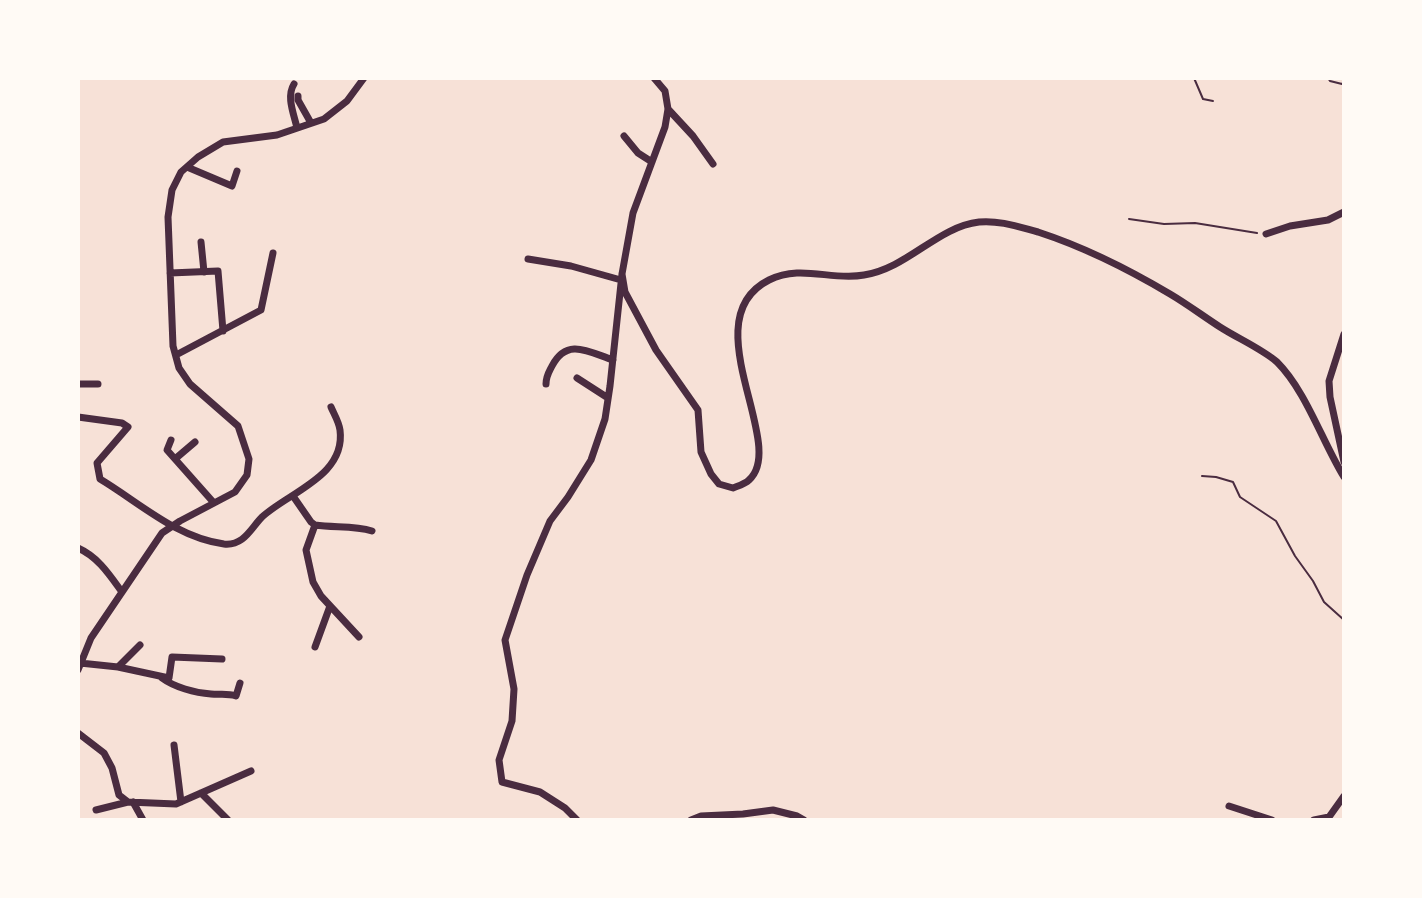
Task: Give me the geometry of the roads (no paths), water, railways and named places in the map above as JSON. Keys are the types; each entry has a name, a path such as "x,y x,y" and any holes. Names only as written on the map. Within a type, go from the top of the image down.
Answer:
{"street":[{"path":"222,659 172,657 169,678 118,667 79,665 91,638 162,533 235,492 247,475 249,459 238,426 190,384 179,368 173,346 168,217 172,190 181,172 223,142 277,135 324,119 347,101 364,78"},
{"path":"577,820 540,792 502,782 499,760 512,721 514,689 505,640 527,575 550,521 591,460 605,419 633,213 665,127 668,109 665,91 654,78"},
{"path":"294,84 290,91 297,128"},
{"path":"298,96 311,123"},
{"path":"668,109 713,164"},
{"path":"624,136 638,153 652,162"},
{"path":"187,167 232,186 237,171"},
{"path":"1266,234 1290,226 1328,220 1344,212"},
{"path":"622,277 625,292 656,350 698,410 701,452 711,474 719,484 733,488 749,481 756,471 760,452 737,344 747,297 767,281 788,272 863,276 884,270 949,232 982,222 1009,224 1062,240 1121,267 1172,295 1275,361 1296,384 1344,477"},
{"path":"201,242 204,272"},
{"path":"176,355 261,310 273,253"},
{"path":"528,259 622,277"},
{"path":"170,273 218,271 223,331"},
{"path":"1344,334 1329,381 1344,462"},
{"path":"546,384 554,361 562,351 573,347 613,360"},
{"path":"577,378 608,398"},
{"path":"78,384 98,384"},
{"path":"78,417 122,423 128,427 97,463 100,479 186,534 227,545 246,537 263,517 326,472 340,440 340,428 331,407"},
{"path":"171,440 167,450 214,503"},
{"path":"175,459 195,442"},
{"path":"293,496 315,525 372,531"},
{"path":"315,525 306,550 313,582 321,596 359,637"},
{"path":"78,548 98,561 122,592"},
{"path":"315,647 330,606"},
{"path":"118,667 140,645"},
{"path":"160,676 171,684 207,694 236,696 240,683"},
{"path":"78,733 104,753 112,768 119,795 131,802 143,820"},
{"path":"174,745 181,802"},
{"path":"96,810 131,802 176,804 251,771"},
{"path":"201,793 228,820"},
{"path":"1314,820 1329,817 1344,796"},
{"path":"1229,806 1272,820"},
{"path":"691,820 701,816 773,810 804,820"}]}
